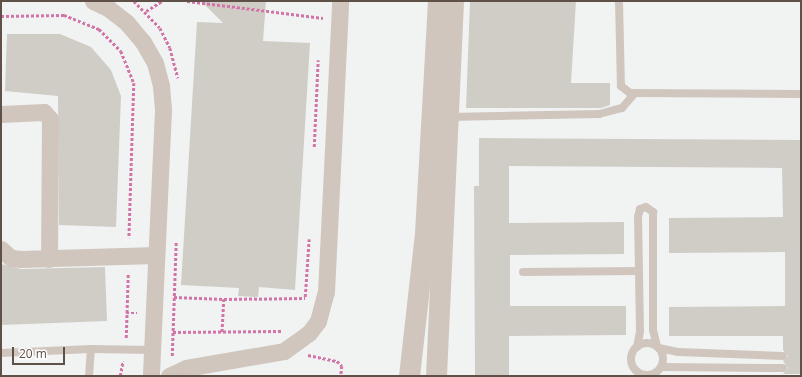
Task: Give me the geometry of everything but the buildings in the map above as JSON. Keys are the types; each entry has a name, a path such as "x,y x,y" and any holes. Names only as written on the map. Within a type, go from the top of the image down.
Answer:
{"street":[{"path":"93,1 108,8 127,23 143,42 154,63 161,86 163,110 150,376"},
{"path":"169,376 186,368 284,351 309,333 324,307 326,292 340,1"},
{"path":"410,376 425,233 438,1"},
{"path":"436,376 453,1"},
{"path":"1,114 44,112 50,119 49,259"},
{"path":"1,249 11,258 49,259 156,255"}],"lane":[{"path":"619,1 622,86 625,91 635,93 801,94"},
{"path":"448,117 599,114 622,108 635,93"},
{"path":"646,207 652,212 653,330 658,347 663,354 661,367 653,375 637,374 631,359 637,346 640,331 639,271 638,213 640,209 646,207"},
{"path":"523,272 639,271"},
{"path":"637,346 644,343 678,352 783,356"},
{"path":"1,353 91,349 152,350"},
{"path":"89,376 91,349"},
{"path":"661,367 783,368"}],"path":[{"path":"146,11 162,1"},
{"path":"187,1 339,20"},
{"path":"1,16 64,16 99,30 121,51 134,83 126,339"},
{"path":"174,297 224,299 305,297 304,304"},
{"path":"222,332 224,299"},
{"path":"173,332 287,330"},
{"path":"284,351 337,361 342,366 341,376"}]}
